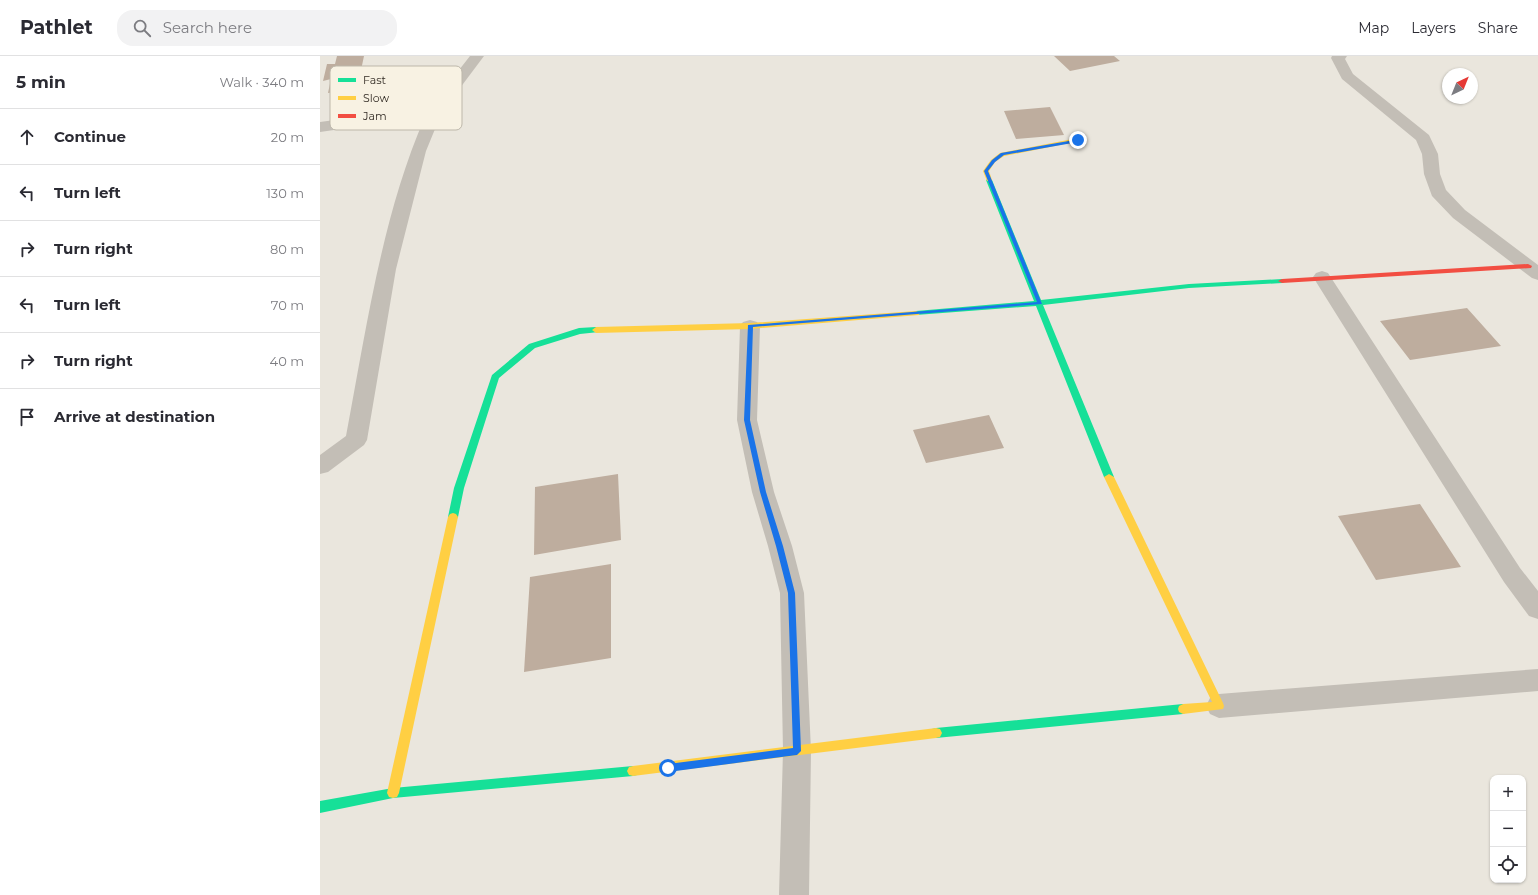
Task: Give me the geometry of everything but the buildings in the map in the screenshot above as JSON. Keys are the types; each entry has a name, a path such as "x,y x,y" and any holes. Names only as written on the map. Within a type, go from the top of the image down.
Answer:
{"street":[{"path":"462,76 477,56"},
{"path":"1340,56 1338,58 1347,76 1423,138 1430,154 1432,174 1438,192 1459,214 1533,270"},
{"path":"320,127 330,126"},
{"path":"320,466 356,440 387,269 418,151 427,130"},
{"path":"1078,140 1002,154 993,161 986,171 1109,477 1219,706"},
{"path":"392,793 459,488 483,410 495,377 532,346 578,331 750,326 1040,303 1189,286 1322,277 1533,270"},
{"path":"1322,277 1504,562 1538,609"},
{"path":"750,326 747,420 763,492 780,546 792,593 797,751 794,895"},
{"path":"320,807 392,793 668,768 957,730 1134,712 1538,680"}],"traffic: fast":[{"path":"989,180 1109,477"},
{"path":"916,313 1040,303 1189,286 1282,281"},
{"path":"453,517 459,488 495,377 532,346 579,331 596,330"},
{"path":"936,733 1183,709"},
{"path":"320,807 393,793 633,771"}],"traffic: slow":[{"path":"989,180 986,171 993,161 1002,154 1078,140"},
{"path":"596,330 750,326 916,313"},
{"path":"1109,477 1219,706 1183,709"},
{"path":"393,793 453,517"},
{"path":"633,771 936,733"}],"traffic: jam":[{"path":"1282,281 1528,266"}],"route":[{"path":"668,768 797,751 792,593 780,546 763,492 747,420 750,326 1040,303 986,171 993,161 1002,154 1078,140"}]}
